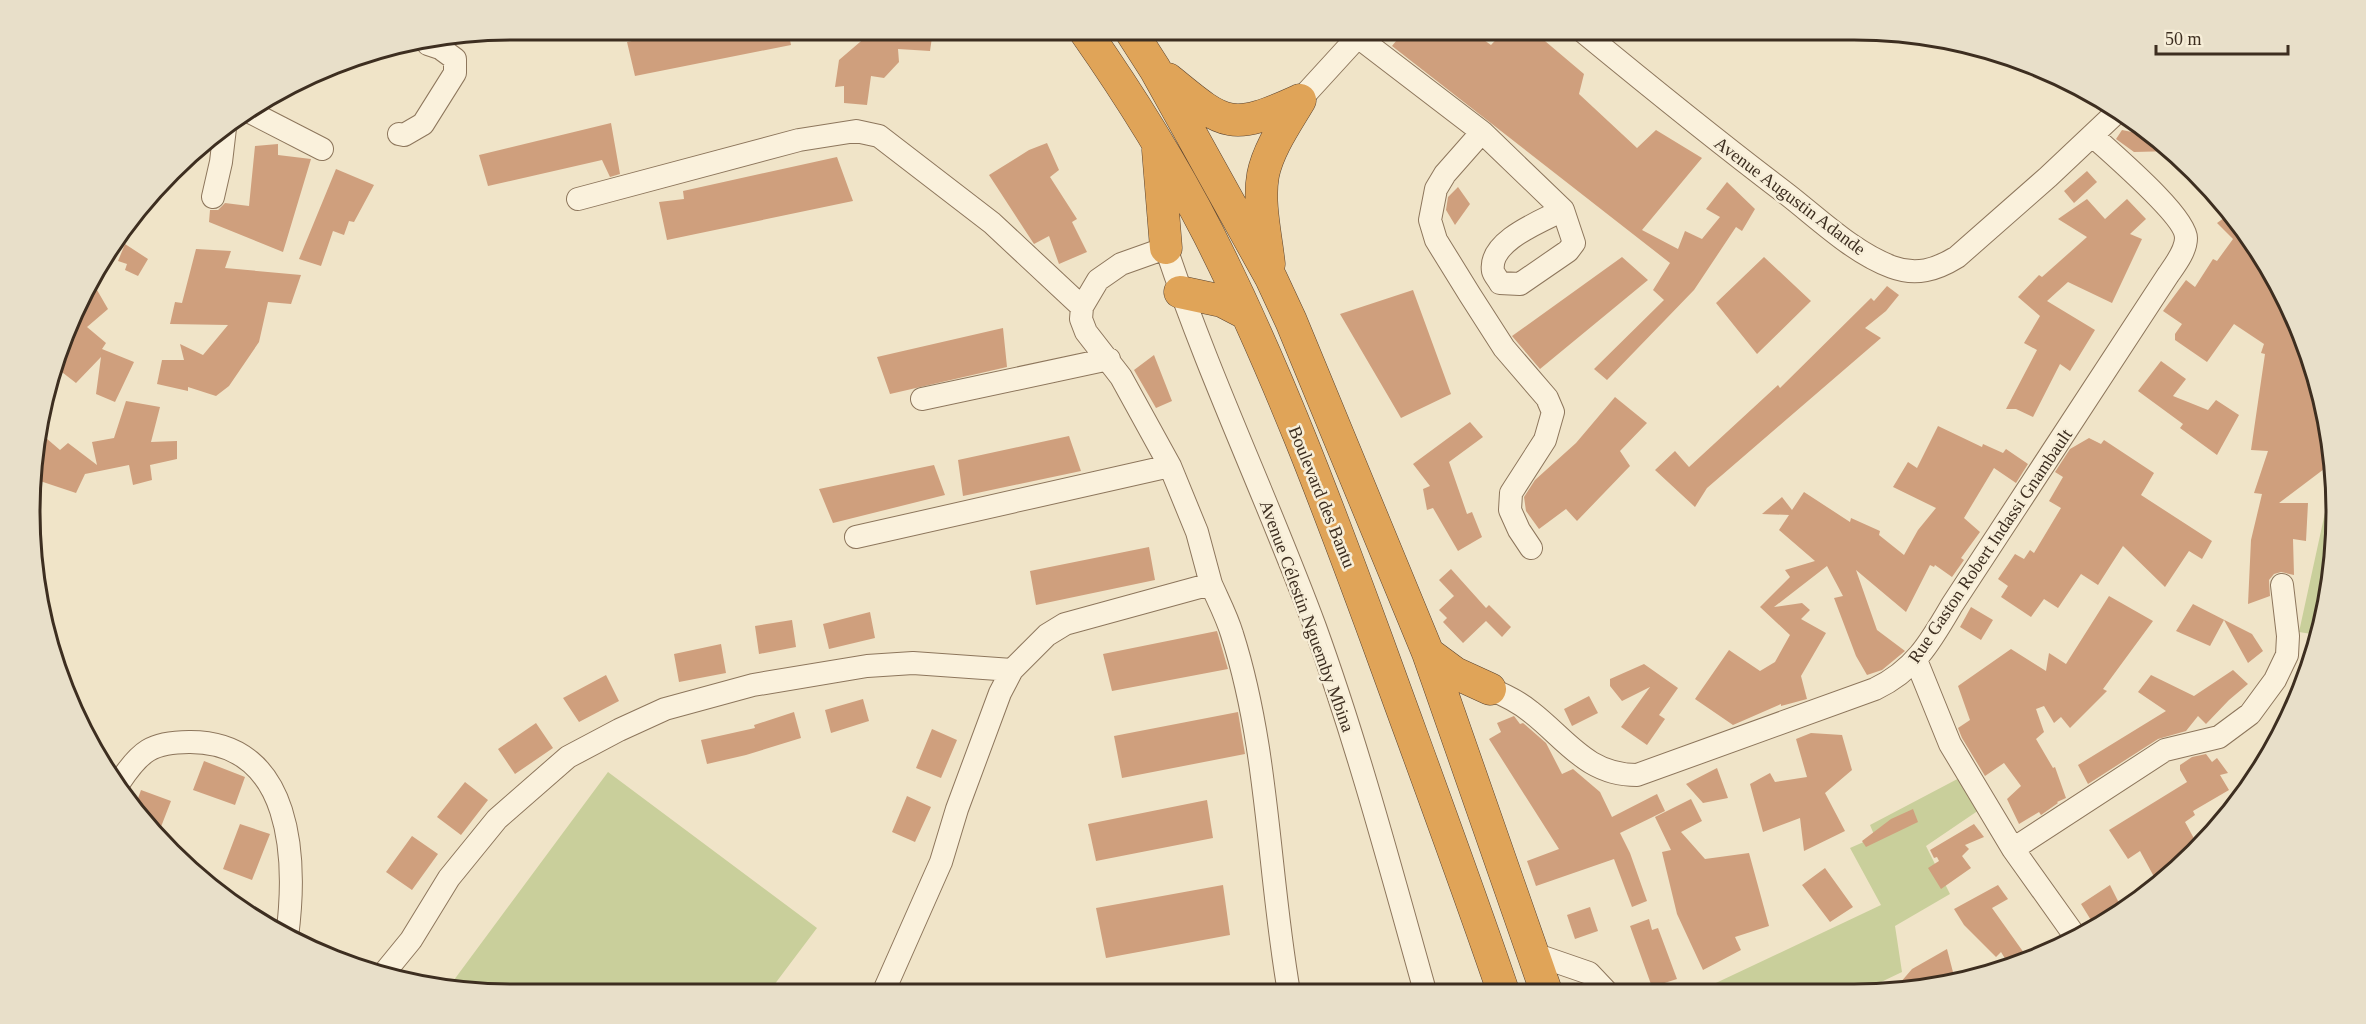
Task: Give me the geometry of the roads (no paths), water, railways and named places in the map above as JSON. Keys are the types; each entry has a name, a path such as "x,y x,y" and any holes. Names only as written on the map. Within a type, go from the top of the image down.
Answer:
{"highway":[{"name":"Boulevard des Bantu","path":"1090,40 1157,143 1208,233 1247,314 1338,533 1459,862 1501,984"},
{"name":"Boulevard des Bantu","path":"1136,40 1155,69 1271,278 1331,415 1380,540 1428,653 1450,722 1544,984"},
{"path":"1155,69 1210,113 1233,121 1249,120 1300,100"},
{"path":"1271,278 1264,215 1263,175 1300,100"},
{"path":"1157,143 1166,248"},
{"path":"1180,292 1222,301 1247,314"},
{"path":"1428,653 1455,673 1490,689"},
{"path":"1450,722 1453,712 1465,698 1473,692 1490,689"}],"street":[{"path":"1300,100 1355,40"},
{"path":"1368,40 1482,132 1563,210"},
{"name":"Avenue Augustin Adande","path":"1593,40 1682,113 1826,225 1871,258 1904,270 1920,272 1930,270 1957,257 2112,117"},
{"path":"399,134 404,135 423,124 455,73 455,59 437,47"},
{"path":"257,116 322,149"},
{"path":"578,199 799,140 856,130 879,136 992,224 1082,307"},
{"path":"1482,132 1445,174 1434,197 1430,220 1436,240 1470,295 1504,348 1547,398 1553,412 1545,440 1511,493 1510,510 1531,548"},
{"name":"Rue Gaston Robert Indassi Gnambault","path":"1490,689 1532,712 1597,766 1610,773 1637,775 1875,689 1898,677 1916,660 2129,337 2178,261 2184,247 2186,237 2177,217 2093,136"},
{"path":"213,197 223,140"},
{"path":"1166,248 1133,259 1098,280 1082,307 1081,320 1086,332 1109,359 1141,411 1170,466 1197,532 1211,584 1232,632 1246,682 1264,783 1288,984"},
{"name":"Avenue Célestin Nguemby Mbina","path":"1166,248 1180,292 1315,629 1342,707 1423,984"},
{"path":"922,399 1109,359"},
{"path":"856,537 1170,466"},
{"path":"887,984 941,862 957,809 996,703 1012,670 1047,635 1065,624 1211,584"},
{"path":"2013,849 2165,750 2220,737 2250,714 2275,680 2287,655 2288,636 2282,585"},
{"path":"1916,660 1950,744 2013,849 2071,931"},
{"path":"389,967 411,940 448,878 497,819 568,757 619,730 665,709 753,685 867,666 913,663 1012,670"},
{"path":"123,778 142,755 158,744 172,742 217,744 246,759 262,772 282,810 288,836 291,892 288,927"},
{"path":"1534,954 1589,973 1599,984"}]}
